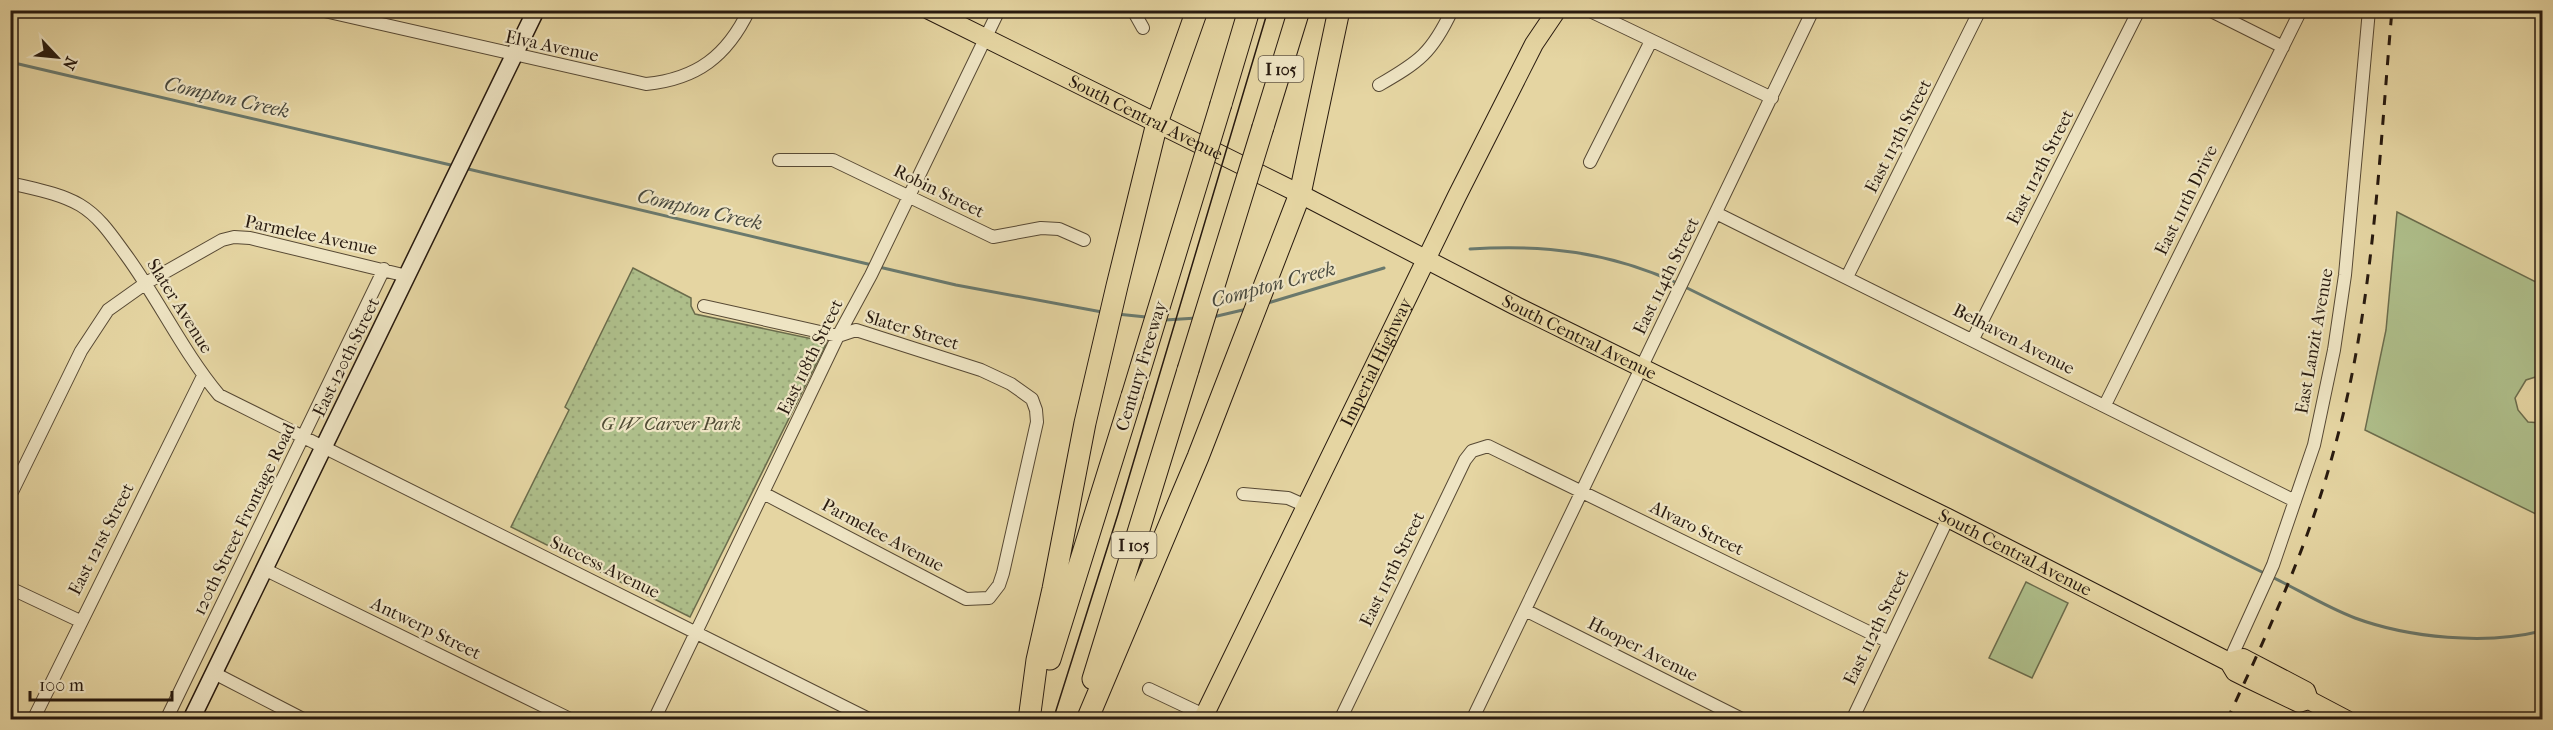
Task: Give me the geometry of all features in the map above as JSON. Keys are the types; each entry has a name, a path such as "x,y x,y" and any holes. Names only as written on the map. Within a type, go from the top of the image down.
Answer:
{"highway":[{"path":"1029,720 1037,660 1085,423 1117,286 1157,123 1197,10"},
{"name":"Century Freeway","path":"1029,720 1132,396 1249,10"},
{"name":"I 105","path":"1080,720 1299,10"},
{"path":"1087,720 1185,490 1300,194 1339,10"}],"main road":[{"name":"South Central Avenue","path":"929,10 1300,194 1426,260 1948,518 2229,662 2235,672 2299,703 2309,700 2347,720"},
{"name":"Imperial Highway","path":"1203,717 1534,44 1557,10"}],"street":[{"name":"Elva Avenue","path":"320,10 372,16 514,56 646,84 668,82 712,62 734,38 749,10"},
{"name":"East 120th Street","path":"191,720 536,10"},
{"name":"East 118th Street","path":"654,720 838,336 871,275 999,10"},
{"path":"1130,10 1134,12 1143,28"},
{"path":"1379,85 1417,63 1434,44 1452,10"},
{"path":"1588,10 1772,98"},
{"name":"East 114th Street","path":"1472,720 1813,10"},
{"name":"East 113th Street","path":"1847,277 1980,10"},
{"name":"East 112th Street","path":"1973,339 2139,10"},
{"path":"2209,10 2283,47"},
{"name":"East 111th Drive","path":"2104,405 2301,10"},
{"name":"East Lanzit Avenue","path":"2229,662 2264,586 2314,445 2334,350 2344,275 2369,10"},
{"path":"1590,162 1651,41"},
{"name":"Robin Street","path":"779,160 833,160 993,237 1041,228 1059,229 1084,240"},
{"name":"Slater Avenue","path":"10,183 60,195 81,206 102,222 146,283 203,376 219,395 324,447"},
{"name":"Belhaven Avenue","path":"1716,213 2295,501"},
{"name":"Parmelee Avenue","path":"10,496 81,351 108,310 146,283 222,240 234,237 250,238 407,276"},
{"name":"120th Street Frontage Road","path":"166,720 384,269"},
{"name":"Slater Street","path":"704,306 838,336 856,330 981,370 1011,384 1032,399 1037,422 1003,573 999,585 989,598"},
{"name":"East 121st Street","path":"33,720 203,376"},
{"name":"Alvaro Street","path":"1488,446 1890,642"},
{"name":"East 115th Street","path":"1340,720 1465,460 1472,452 1488,446"},
{"name":"Success Avenue","path":"324,447 871,720"},
{"name":"Parmelee Avenue","path":"763,493 966,599 989,598"},
{"path":"1243,494 1288,498 1306,506"},
{"name":"East 112th Street","path":"1852,720 1948,518"},
{"name":"Antwerp Street","path":"264,569 572,720"},
{"path":"10,588 80,621"},
{"name":"Hooper Avenue","path":"1525,610 1744,720"},
{"path":"214,673 305,720"},
{"path":"1149,688 1203,717"}],"green space":[{"path":"2397,212 2542,285 2542,375 2526,380 2515,398 2518,410 2528,422 2542,423 2542,517 2365,430 2386,330"},
{"name":"G W Carver Park","path":"633,268 691,298 691,306 695,314 827,342 690,617 511,527 569,410 565,407"},
{"path":"2026,582 2068,603 2032,678 1989,658"}],"waterway":[{"name":"Compton Creek","path":"10,62 455,166"},
{"name":"Compton Creek","path":"464,168 872,265"},
{"path":"1470,249 1524,248 1576,252 1626,264 1677,283"},
{"name":"Compton Creek","path":"879,267 956,285 1102,312"},
{"name":"Compton Creek","path":"1268,303 1384,268"},
{"path":"1683,286 2266,574"},
{"name":"Compton Creek","path":"1213,317 1247,309"},
{"name":"Compton Creek","path":"1117,314 1146,317"},
{"name":"Compton Creek","path":"1165,320 1197,318"},
{"path":"2272,577 2344,614 2376,625 2423,635 2497,638 2542,631"}],"tram line":[{"path":"1053,720 1118,514 1268,10"}],"railway":[{"path":"2227,720 2301,551 2325,482 2348,393 2367,285 2379,175 2392,10"}]}
